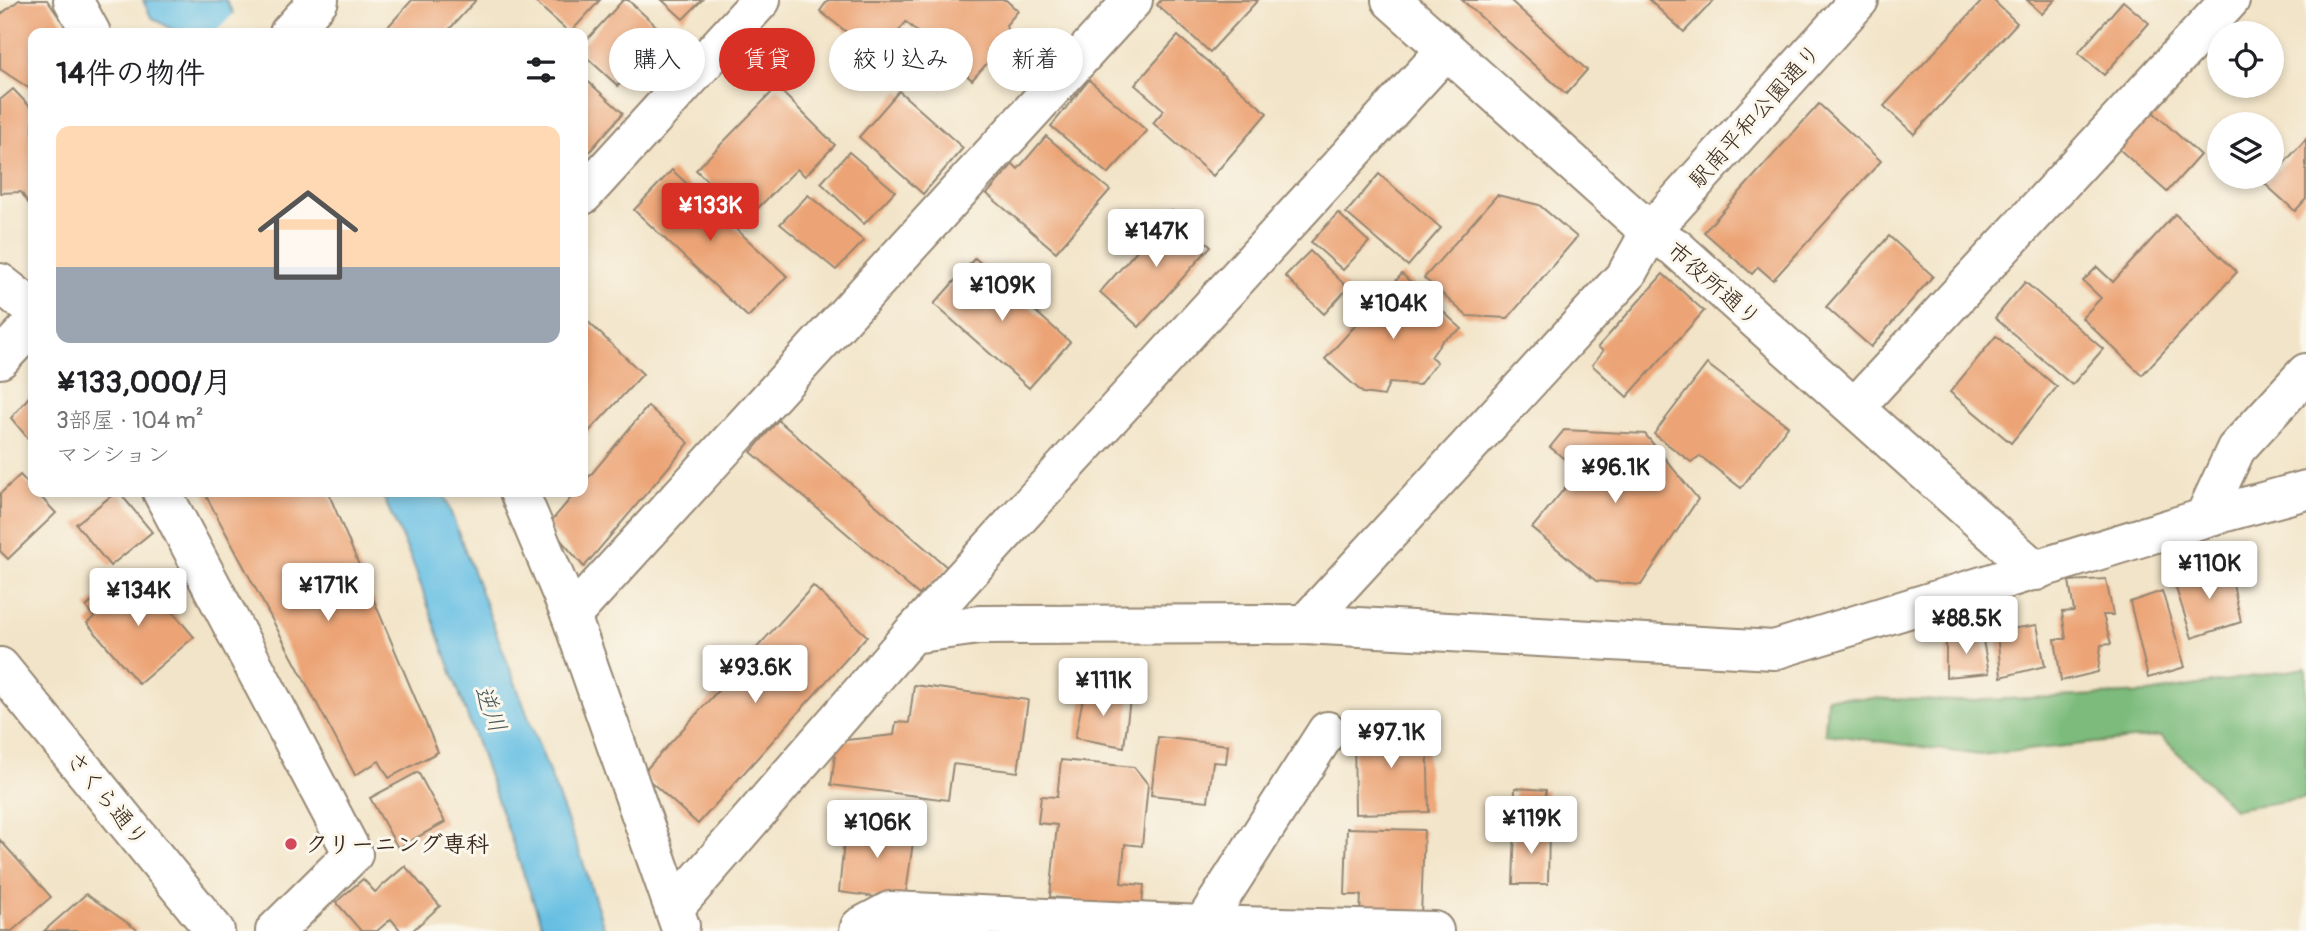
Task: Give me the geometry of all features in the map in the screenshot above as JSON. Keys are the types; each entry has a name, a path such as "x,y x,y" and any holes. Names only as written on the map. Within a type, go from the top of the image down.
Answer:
{"street":[{"path":"74,0 88,28"},
{"path":"588,190 761,0"},
{"path":"571,616 1133,0"},
{"name":"市役所通り","path":"1391,0 1650,232 1675,247 2036,570"},
{"name":"駅南平和公園通り","path":"1305,624 1626,275 1650,232 1859,0"},
{"path":"1855,407 2230,0"},
{"path":"678,919 912,634 1446,50"},
{"path":"0,283 28,305"},
{"path":"0,359 28,329"},
{"path":"2204,518 2236,449 2306,373"},
{"path":"912,634 979,625 1305,624 1774,650 2204,518 2306,490"},
{"path":"165,497 353,854 275,931"},
{"path":"521,497 571,616 678,919"},
{"name":"さくら通り","path":"0,667 215,931"},
{"path":"1200,928 1327,731"},
{"path":"859,931 860,927 890,911 1200,928 1434,931"}],"green space":[{"path":"2306,668 2306,798 2234,809 2161,736 1980,755 1825,734 1827,697 1962,701 2148,693"}],"water":[{"path":"143,0 226,0 240,28 170,28 151,17"},
{"name":"逆川","path":"383,497 445,497 583,862 605,931 544,931 411,558"}],"pier":[{"path":"236,11 244,28 220,28"}],"building":[{"path":"19,0 47,0 67,28 28,28 28,88 0,69 0,15"},
{"path":"412,0 476,0 451,28 387,28"},
{"path":"533,0 600,0 575,28 564,28"},
{"path":"623,0 628,0 658,28 609,28 609,78 588,59 588,38"},
{"path":"662,0 702,0 683,19"},
{"path":"828,0 1006,0 1018,11 1006,25 1007,28 987,28 987,63 973,79 973,28 913,28 906,22 901,28 841,28 820,11"},
{"path":"1161,0 1258,0 1210,52 1157,5"},
{"path":"1462,0 1510,0 1587,70 1566,94"},
{"path":"1649,0 1714,0 1684,32"},
{"path":"1983,0 1993,0 2017,23 1914,134 1884,106"},
{"path":"2027,0 2055,0 2042,14"},
{"path":"2123,1 2149,23 2104,75 2078,53"},
{"path":"1178,36 1267,113 1213,176 1153,123 1164,110 1135,85"},
{"path":"1089,80 1147,131 1108,174 1051,126 1080,91 1083,91"},
{"path":"588,82 623,113 588,153"},
{"path":"13,89 28,105 28,202 21,192 0,193 0,100"},
{"path":"773,91 781,91 835,145 805,176 797,169 747,219 696,170"},
{"path":"899,91 963,148 923,194 859,137"},
{"path":"1819,104 1881,161 1773,280 1758,267 1752,274 1704,232"},
{"path":"2153,112 2200,155 2167,192 2119,149"},
{"path":"1046,136 1110,190 1056,252 987,194 1013,164 1018,169"},
{"path":"2306,139 2306,199 2295,211 2271,189 2284,189 2284,163"},
{"path":"849,152 895,191 864,224 821,183"},
{"path":"672,170 787,276 748,317 634,210"},
{"path":"1379,174 1441,228 1408,266 1346,213"},
{"path":"808,195 864,241 836,270 780,224"},
{"path":"1497,195 1539,205 1577,237 1508,318 1467,316 1424,278"},
{"path":"1172,211 1211,246 1139,327 1100,292"},
{"path":"1338,213 1369,242 1343,270 1311,242"},
{"path":"2175,214 2237,272 2142,375 2082,318 2101,298 2083,281 2097,267 2113,282"},
{"path":"1889,236 1933,276 1871,347 1826,307"},
{"path":"1310,251 1348,288 1324,314 1285,276"},
{"path":"975,258 1070,342 1029,388 934,304"},
{"path":"1402,274 1462,329 1443,340 1431,357 1437,362 1419,385 1389,383 1384,396 1363,393 1325,359"},
{"path":"1663,274 1704,311 1627,397 1592,365 1603,351 1598,347"},
{"path":"2025,282 2103,349 2072,385 1995,318"},
{"path":"588,322 643,374 588,433"},
{"path":"1996,336 2057,387 2011,443 1950,392"},
{"path":"1707,364 1788,426 1741,488 1700,456 1691,462 1654,434"},
{"path":"28,398 28,438 11,418"},
{"path":"648,406 689,443 584,567 548,525 572,497 588,497 588,478"},
{"path":"778,420 948,568 919,595 751,452"},
{"path":"1564,430 1645,434 1698,499 1641,585 1596,581 1532,528 1579,471 1550,447"},
{"path":"20,475 28,484 28,497 41,497 56,513 8,559 0,551 0,494"},
{"path":"110,497 123,497 152,532 110,566 76,524"},
{"path":"207,497 330,497 438,752 389,778 379,761 355,775"},
{"path":"2229,565 2241,622 2192,638 2174,582"},
{"path":"142,576 194,637 139,684 87,623 94,617 86,607 109,588 116,597"},
{"path":"2106,579 2113,615 2103,615 2111,644 2101,645 2098,672 2061,681 2055,639 2066,639 2062,612 2074,611 2069,581"},
{"path":"813,586 867,636 698,824 642,774"},
{"path":"2162,591 2185,667 2148,678 2130,602"},
{"path":"2037,625 2045,666 2001,677 1997,631"},
{"path":"1982,635 1989,673 1946,677 1946,637"},
{"path":"914,685 1028,700 1018,772 953,764 948,800 831,785 837,741 894,735 896,722 909,723"},
{"path":"1085,688 1130,699 1124,747 1075,738"},
{"path":"1427,726 1429,812 1355,814 1354,727"},
{"path":"1158,737 1228,745 1226,763 1213,762 1208,801 1151,795"},
{"path":"1061,760 1134,767 1148,784 1142,846 1125,844 1121,883 1144,885 1141,917 1071,910 1073,899 1050,897 1057,825 1038,823 1041,796 1057,797"},
{"path":"418,772 445,822 398,848 370,798"},
{"path":"1515,788 1546,790 1545,817 1514,816"},
{"path":"846,821 915,827 905,901 839,892"},
{"path":"1347,828 1424,830 1421,917 1360,915 1361,895 1345,895"},
{"path":"1515,828 1549,828 1548,884 1513,884"},
{"path":"0,840 51,897 12,931 0,931"},
{"path":"405,866 440,906 412,931 401,931 391,919 377,931 361,931 336,902 363,879 375,892"},
{"path":"86,894 139,931 44,931"}],"place":[{"name":"クリーニング専科","path":"291,844"}]}
